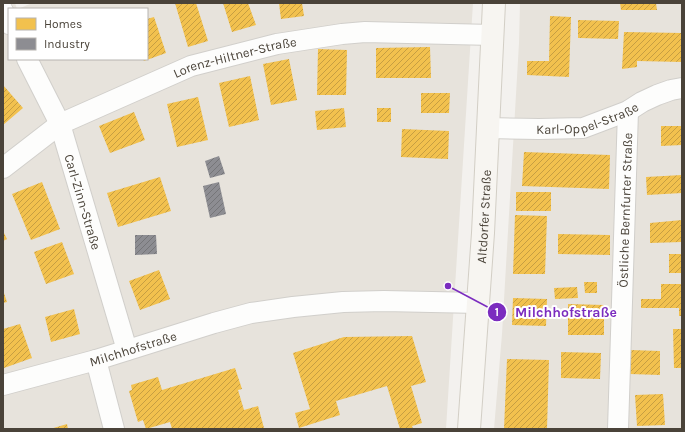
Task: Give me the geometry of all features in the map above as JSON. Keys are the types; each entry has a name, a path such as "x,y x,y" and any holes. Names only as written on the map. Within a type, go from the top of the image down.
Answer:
{"main road":[{"name":"Altdorfer Straße","path":"469,429 479,303 494,3"}],"street":[{"path":"3,11 8,22"},
{"name":"Lorenz-Hiltner-Straße","path":"3,168 60,124 191,66 277,44 342,34 365,32 492,35"},
{"name":"Carl-Zinn-Straße","path":"28,60 60,124 127,350"},
{"name":"Karl-Oppel-Straße","path":"488,128 583,128 628,111 657,95 682,88"},
{"name":"Östliche Bernfurter Straße","path":"618,429 628,111"},
{"name":"Milchhofstraße","path":"3,385 96,360 251,313 343,302 377,301 479,303"},
{"path":"96,360 114,429"}],"shaded area":[{"path":"3,3 15,3 17,8 8,8 8,60 148,60 148,8 20,8 32,3 473,3 446,429 3,429"},
{"path":"520,3 682,3 682,429 494,429 502,334"}],"building: Homes":[{"path":"175,3 196,3 208,41 188,47"},
{"path":"223,3 248,3 256,25 232,32"},
{"path":"279,3 302,3 304,16 281,19"},
{"path":"620,3 656,3 657,10 621,10"},
{"path":"550,16 571,17 569,77 527,75 527,61 549,61"},
{"path":"154,17 166,53 148,60 148,19"},
{"path":"578,20 619,21 618,39 578,38"},
{"path":"624,32 682,33 682,62 637,61 637,67 622,69"},
{"path":"430,47 431,78 376,78 376,48"},
{"path":"318,49 347,50 346,95 317,95"},
{"path":"289,59 297,100 271,105 263,64"},
{"path":"250,76 259,120 229,127 219,83"},
{"path":"3,85 23,108 3,125"},
{"path":"421,93 450,93 449,113 421,113"},
{"path":"198,97 208,140 177,147 167,104"},
{"path":"344,108 346,127 317,130 315,111"},
{"path":"377,108 391,108 391,122 377,122"},
{"path":"134,112 145,140 110,153 99,126"},
{"path":"661,126 682,126 682,145 661,146"},
{"path":"402,129 449,131 448,159 401,157"},
{"path":"524,152 610,155 609,189 522,186"},
{"path":"682,175 682,193 647,195 646,177"},
{"path":"160,177 171,211 118,227 107,193"},
{"path":"42,182 60,229 31,240 12,194"},
{"path":"516,192 551,192 551,211 516,211"},
{"path":"515,215 547,216 545,274 513,274"},
{"path":"682,220 682,242 650,243 650,223"},
{"path":"3,231 7,239 3,241"},
{"path":"558,234 610,235 610,255 558,254"},
{"path":"62,242 74,274 46,284 34,252"},
{"path":"669,254 682,254 682,273 669,273"},
{"path":"159,270 170,299 140,310 129,281"},
{"path":"584,282 597,282 597,293 585,293"},
{"path":"661,284 682,284 682,316 679,316 679,308 641,308 641,299 661,299"},
{"path":"577,287 578,298 555,299 554,288"},
{"path":"3,290 7,302 3,303"},
{"path":"513,298 547,299 546,326 512,325"},
{"path":"568,304 604,305 604,335 568,335"},
{"path":"74,309 80,334 51,342 45,317"},
{"path":"20,324 32,358 4,368 3,329"},
{"path":"673,329 682,329 682,368 674,368"},
{"path":"412,336 426,382 411,386 422,423 412,426 413,429 400,429 387,386 336,401 340,415 299,428 295,413 310,409 293,353 344,337"},
{"path":"631,350 660,351 660,375 630,374"},
{"path":"561,352 601,353 600,379 561,378"},
{"path":"507,359 549,360 547,429 504,429"},
{"path":"235,368 242,389 238,390 244,410 258,406 264,428 172,429 170,422 146,429 143,420 138,422 129,391 132,390 131,385 158,377 162,390"},
{"path":"663,394 665,425 637,426 635,395"},
{"path":"67,424 68,429 50,429"}],"building: Industry":[{"path":"219,156 225,174 210,178 205,161"},
{"path":"219,182 226,214 210,218 203,186"},
{"path":"135,235 156,235 157,254 135,255"}],"place":[{"name":"Milchhofstraße","path":"448,286"}]}
